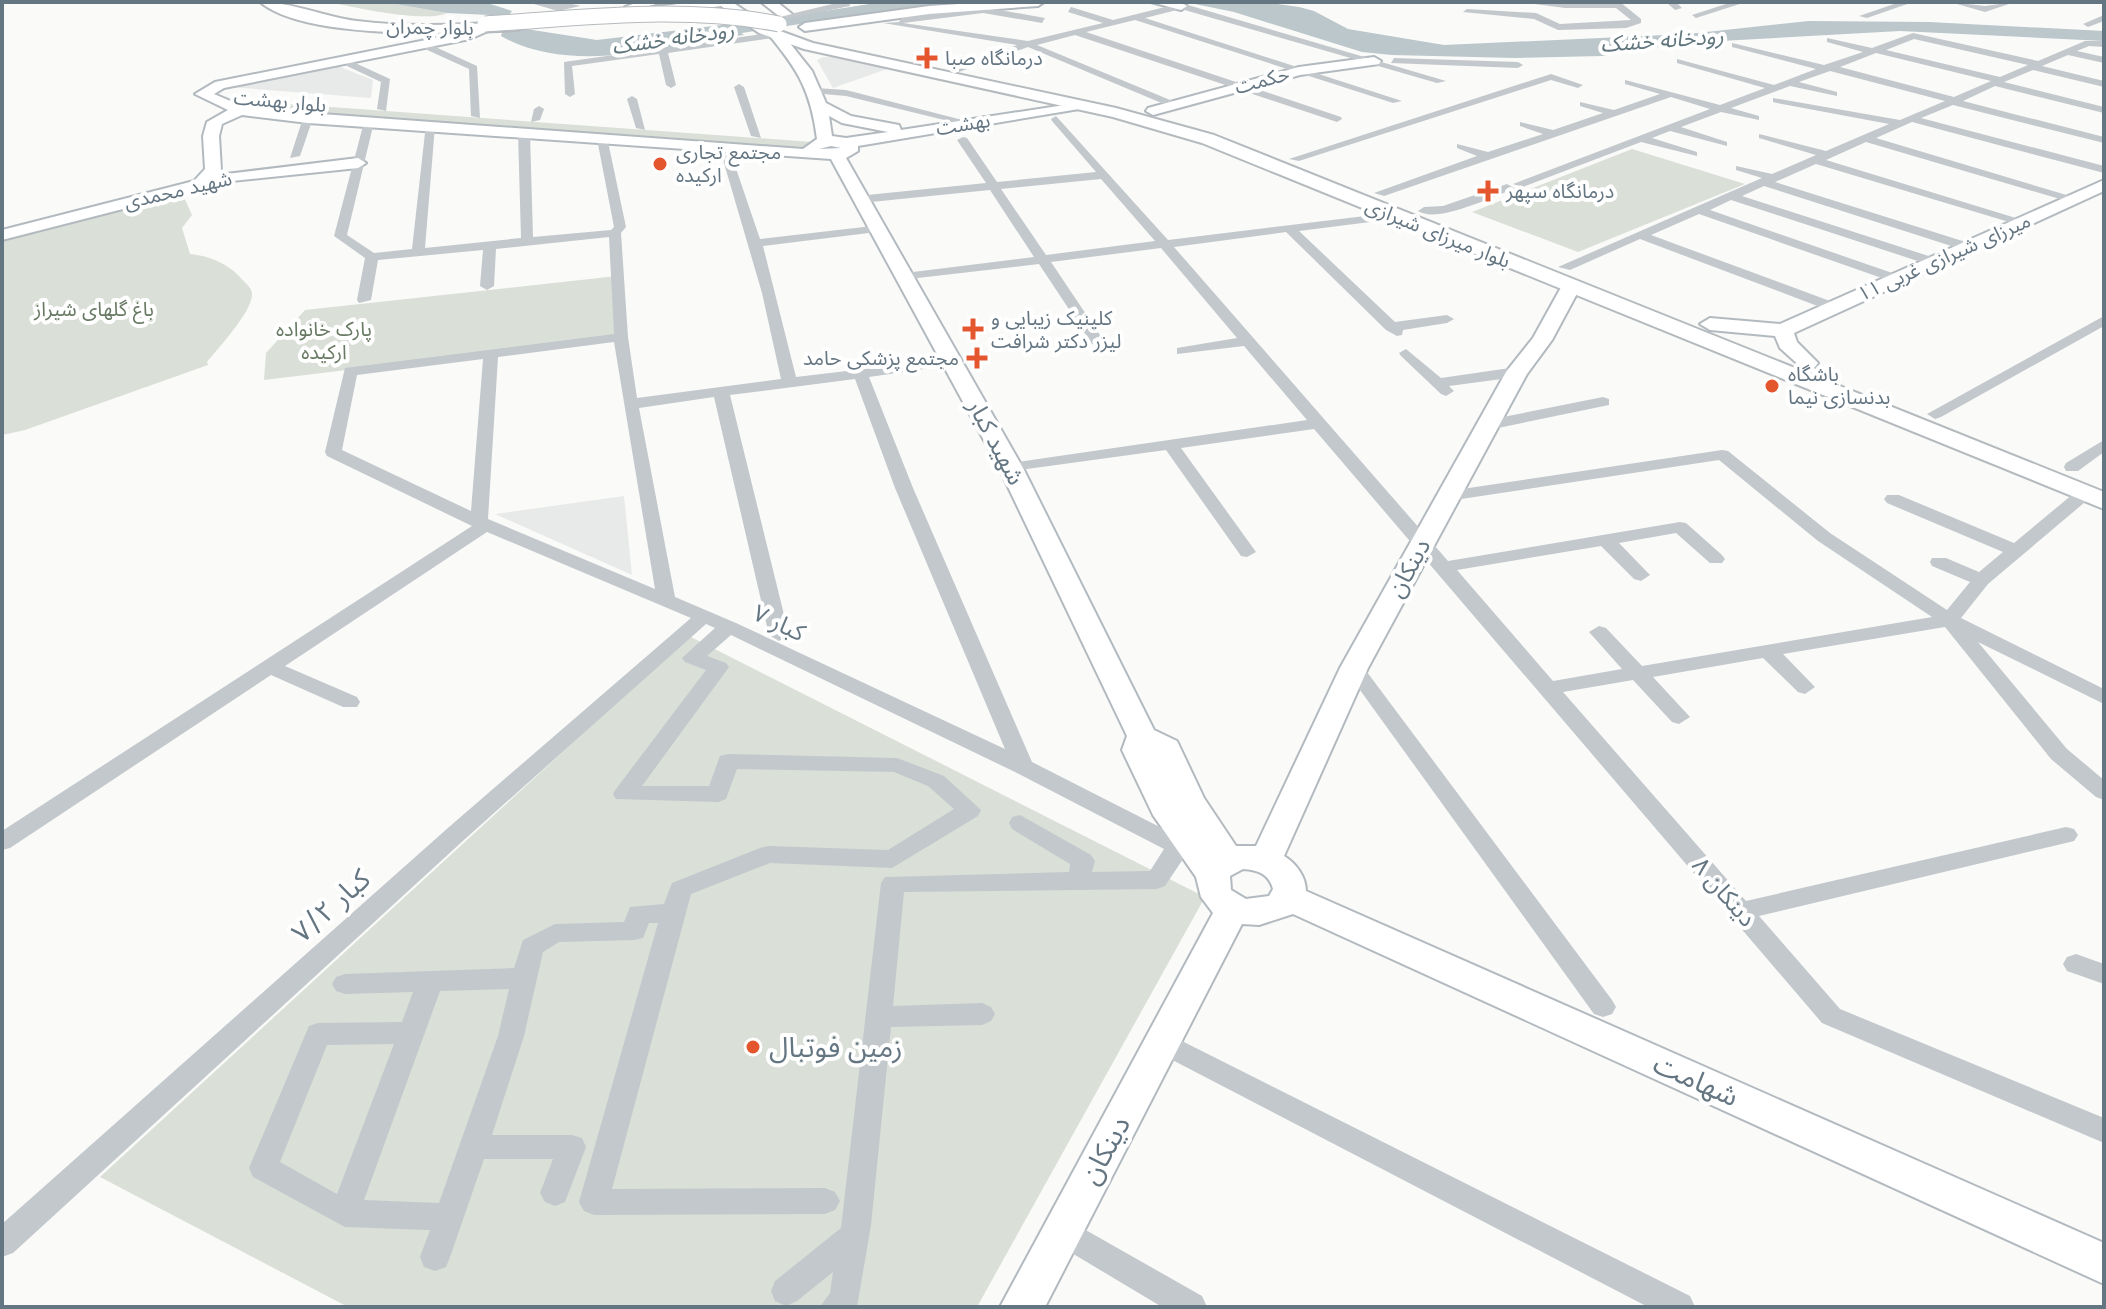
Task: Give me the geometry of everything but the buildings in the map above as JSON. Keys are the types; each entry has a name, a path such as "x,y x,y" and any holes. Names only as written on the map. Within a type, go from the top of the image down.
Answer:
{"main road":[{"name":"بلوار چمران","path":"267,2 293,14 350,24 489,24 667,4 769,4"},
{"path":"296,2 311,10 347,18 410,24 489,24 679,11 736,15 775,24"},
{"name":"بلوار چمران","path":"308,2 373,17 489,24"},
{"path":"747,2 775,24 807,42 908,61"},
{"name":"بلوار چمران","path":"597,19 667,4"},
{"path":"729,4 837,45 908,61 1000,88"},
{"path":"769,4 775,24"},
{"name":"بلوار چمران","path":"524,21 683,14 775,24"},
{"name":"بلوار میرزای شیرازی","path":"775,24 834,53 1102,110 1208,139 1394,215 1710,324 2104,479"},
{"name":"بلوار میرزای شیرازی","path":"908,61 1162,108 1380,193 1434,210 1568,277 2094,497"}],"street":[{"path":"531,2 568,6"},
{"path":"570,94 567,64 663,52 846,6 845,2"},
{"path":"775,24 882,20 1038,2"},
{"path":"1157,2 1181,6 1441,81"},
{"path":"1524,2 1536,16 1558,27 1626,25 1638,21 1618,3 1595,2"},
{"path":"1696,15 1742,2"},
{"path":"1864,16 1909,2"},
{"path":"1954,2 1982,8"},
{"path":"1952,16 2011,2"},
{"path":"1531,3 1618,3"},
{"path":"963,70 1028,44 1181,6"},
{"path":"882,20 983,10 1042,20"},
{"path":"1071,10 1112,23"},
{"path":"1467,12 1536,16"},
{"path":"1134,17 1397,101"},
{"path":"2088,24 2104,18"},
{"path":"882,20 1028,44 1162,108"},
{"path":"235,83 451,39 489,24"},
{"name":"شهید کبار","path":"775,24 797,55 816,91 829,144 1011,468 1142,736 1137,750 1160,801 1204,859 1214,893 1232,909"},
{"path":"1075,32 1337,119"},
{"path":"1434,210 1513,186 1913,36 2104,84"},
{"path":"1240,52 1292,38"},
{"path":"1830,40 1936,64 2103,110"},
{"path":"1568,277 1640,235 2088,43 2104,44"},
{"path":"1735,45 2104,140"},
{"path":"428,47 474,68 476,116"},
{"path":"663,52 671,85"},
{"path":"2067,52 2104,60"},
{"path":"1374,61 1471,61 1518,65"},
{"name":"حکمت","path":"1162,108 1299,71 1374,61"},
{"path":"1680,61 1772,87"},
{"path":"350,64 386,81 382,109"},
{"path":"1295,159 1373,135 1428,112 1551,77 1578,85"},
{"path":"1501,81 1520,87"},
{"path":"1629,82 1755,118"},
{"path":"1787,82 1833,94"},
{"name":"بلوار بهشت","path":"235,83 222,88 221,94 308,118 723,148 829,144"},
{"name":"بلوار بهشت","path":"235,83 210,88 202,94 243,111 271,107 382,109 476,116 537,114 641,128 790,139 815,134 829,144"},
{"path":"739,87 757,136"},
{"path":"1477,90 1517,102"},
{"path":"816,91 838,92 969,123"},
{"path":"1380,193 1670,94"},
{"path":"632,99 641,128"},
{"path":"1777,100 1906,121 2104,170"},
{"path":"1584,104 1611,112"},
{"name":"بهشت","path":"829,144 1079,105"},
{"path":"227,136 228,119 271,107"},
{"path":"822,107 837,116 868,125 933,129"},
{"path":"874,150 1102,110"},
{"path":"201,182 213,170 211,136 215,122 243,111"},
{"path":"1428,112 1458,125"},
{"path":"1810,117 1835,124"},
{"path":"294,156 308,118"},
{"name":"۸ دینکان","path":"1056,119 1831,1016 2104,1131"},
{"path":"369,122 340,236 372,257 615,233"},
{"path":"1524,124 1551,133"},
{"path":"418,252 430,126"},
{"path":"1669,127 1723,144"},
{"path":"1848,128 1960,166 2094,192"},
{"path":"524,133 527,241"},
{"path":"1763,136 1911,188 2023,222"},
{"path":"1640,138 1693,154"},
{"path":"599,139 620,227 615,233 621,337 630,404 666,600"},
{"path":"963,140 1097,341"},
{"path":"1461,146 1487,156"},
{"path":"723,148 757,243 778,323 789,382"},
{"name":"شهید محمدی","path":"2,235 201,182 232,169 358,163"},
{"path":"1740,168 1854,211 1967,247"},
{"path":"861,199 1104,175"},
{"path":"1459,220 1463,212 1515,192 1513,186"},
{"name":"میرزای شیرازی غربی ۱۱","path":"1710,324 1752,330 1783,330 2094,192"},
{"path":"1731,196 1933,262"},
{"path":"1699,210 1896,279"},
{"path":"905,277 1394,215"},
{"path":"757,243 877,228"},
{"path":"1290,229 1394,330 1447,319"},
{"path":"1640,235 1833,307"},
{"path":"487,286 490,245"},
{"path":"364,300 372,257"},
{"name":"دینکان","path":"1266,860 1354,668 1517,372 1542,340 1568,277"},
{"path":"1935,414 2104,320"},
{"path":"1783,330 1787,344 1808,363"},
{"path":"2,842 483,523 491,353 621,337"},
{"path":"1182,351 1248,341"},
{"name":"۷ کبار","path":"491,353 350,371 333,452 483,523 729,627 1023,767 1204,859"},
{"path":"1406,353 1442,387 1517,372"},
{"path":"630,404 952,361"},
{"path":"860,373 904,488 1023,767"},
{"path":"721,392 779,635"},
{"path":"1488,425 1603,402"},
{"path":"1011,468 1319,423"},
{"path":"1171,445 1247,552"},
{"path":"2072,467 2104,445"},
{"path":"1448,496 1722,455 1824,537 1949,620 2104,697"},
{"path":"1548,688 1949,620 1981,580 2016,551 2094,497"},
{"path":"1893,499 2016,551"},
{"path":"1443,567 1680,527 1716,559"},
{"path":"1605,539 1641,575"},
{"path":"1939,562 1981,580"},
{"name":"۷/۲ کبار","path":"2,1243 457,833 703,617"},
{"path":"1949,620 2059,754 2104,792"},
{"path":"729,627 692,658 719,667 624,794 718,794 728,761 897,765 936,781 970,810 892,859 768,854 680,889 594,1202 825,1201"},
{"path":"1599,632 1679,717"},
{"path":"1766,649 1805,687"},
{"path":"267,666 350,702"},
{"path":"1354,668 1603,1007"},
{"path":"1020,823 1083,861 1078,883"},
{"path":"1740,911 2066,835"},
{"path":"836,1307 844,1301 854,1236 893,883 1157,880 1204,859 1240,857 1266,860 1284,872 1290,889 1287,897 1271,911 1244,913 1232,909"},
{"name":"شهامت","path":"1287,897 2104,1264"},
{"name":"دینکان","path":"1022,1307 1232,909"},
{"path":"435,1257 511,1036 532,947 555,933 634,931 639,914 673,913"},
{"path":"2076,964 2104,974"},
{"path":"345,984 525,978"},
{"path":"345,1213 430,982"},
{"path":"879,1017 982,1014"},
{"path":"411,1033 318,1034 263,1168 345,1213 449,1217"},
{"path":"1164,1043 1679,1307"},
{"path":"474,1147 572,1147 555,1193"},
{"path":"1061,1230 1191,1307"},
{"path":"786,1291 854,1236"}],"shaded area":[{"path":"823,57 887,69 833,88 817,60"},
{"path":"335,65 373,80 371,98 229,87"},
{"path":"624,496 632,575 495,514"}],"green space":[{"path":"330,2 384,2 447,13 437,16 408,15"},
{"path":"261,104 812,142 805,146 805,150 256,108"},
{"path":"1632,149 1745,184 1578,252 1472,212"},
{"name":"باغ گلهای شیراز","path":"174,195 184,197 192,215 182,228 190,254 222,263 251,290 249,306 236,327 207,362 208,365 25,430 2,435 2,240"},
{"name":"پارک خانواده ارکیده","path":"617,276 621,337 264,380 266,353 305,310"},
{"path":"689,636 1205,897 977,1307 348,1307 100,1177"}],"water":[{"path":"384,2 484,2 512,11 510,14 526,29 597,40 730,24 744,35 621,55 558,54 529,48 501,36 503,30 490,15 447,13"},
{"path":"882,2 982,2 813,22 804,15"},
{"path":"1185,2 1263,2 1299,7 1314,11 1348,29 1444,45 1688,34 1809,21 1929,22 2104,31 2104,41 1900,31 1685,43 1602,56 1515,58 1392,55 1362,52 1234,12"}],"waterway":[{"name":"رودخانه خشک","path":"692,36 913,2"}],"place":[{"name":"درمانگاه صبا","path":"927,58"},
{"name":"مجتمع تجاری ارکیده","path":"660,164"},
{"name":"درمانگاه سپهر","path":"1488,191"},
{"name":"کلینیک زیبایی و لیزر دکتر شرافت","path":"973,329"},
{"name":"مجتمع پزشکی حامد","path":"977,358"},
{"name":"باشگاه بدنسازی نیما","path":"1772,386"},
{"name":"زمین فوتبال","path":"753,1047"}]}
